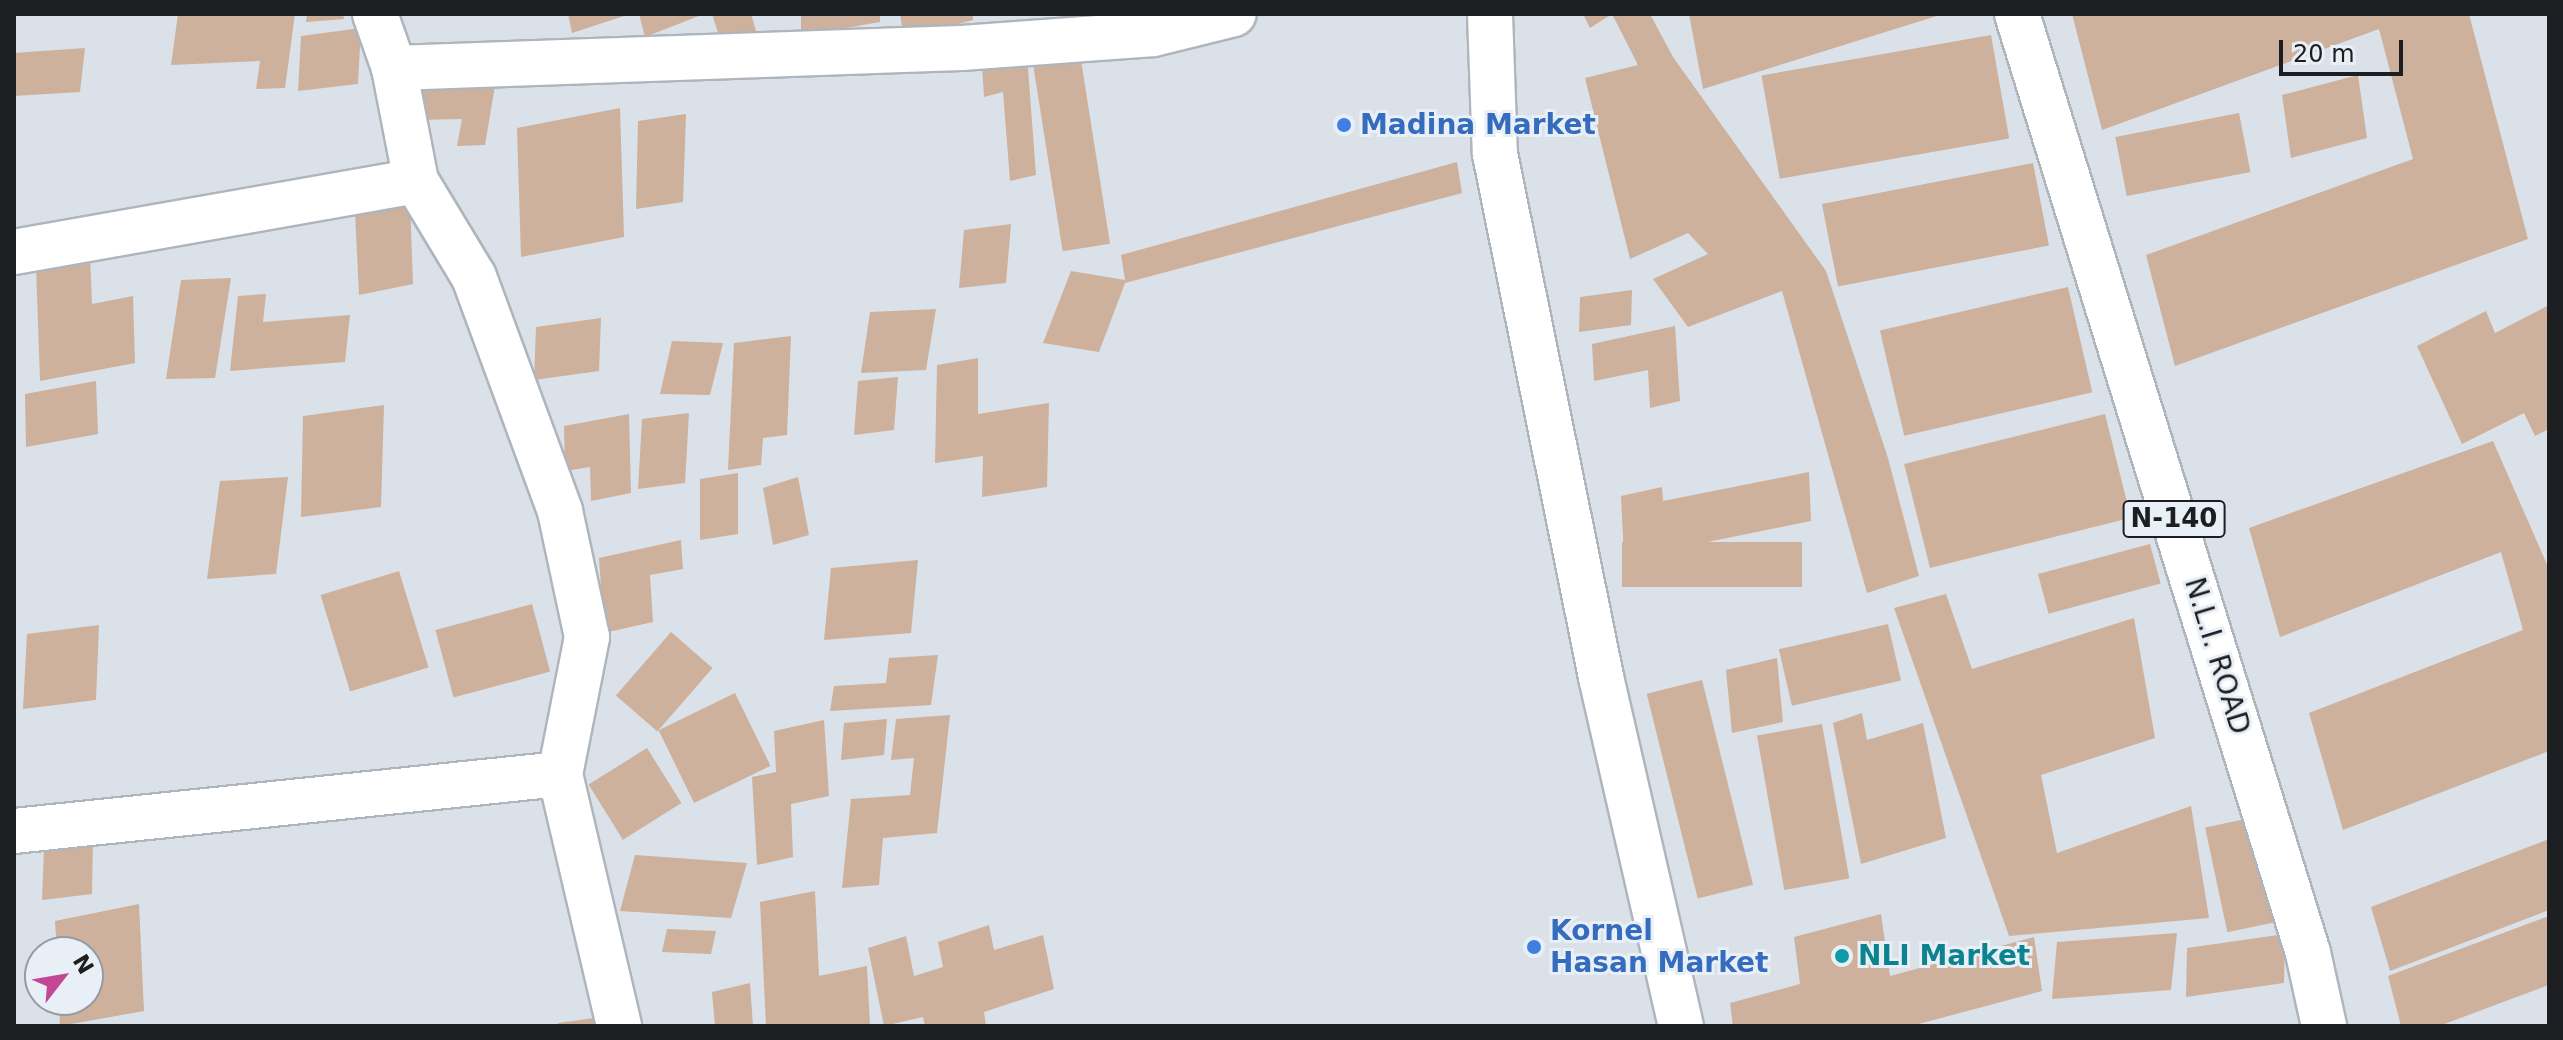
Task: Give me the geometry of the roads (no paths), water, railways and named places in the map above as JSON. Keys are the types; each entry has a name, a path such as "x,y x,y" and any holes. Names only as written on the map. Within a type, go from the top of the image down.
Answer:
{"main road":[{"path":"375,14 394,68 416,181 474,277 560,511 587,637 560,774 619,1026"},
{"path":"394,68 962,48 1153,34 1234,14"},
{"path":"1490,14 1495,154 1601,677 1681,1026"},
{"name":"N.L.I. ROAD","path":"2017,14 2303,937 2324,1026"},
{"path":"14,252 416,181"},
{"path":"14,831 560,774"}],"place":[{"name":"Madina Market","path":"1344,125"},
{"name":"Kornel Hasan Market","path":"1534,947"},
{"name":"NLI Market","path":"1842,956"}]}
